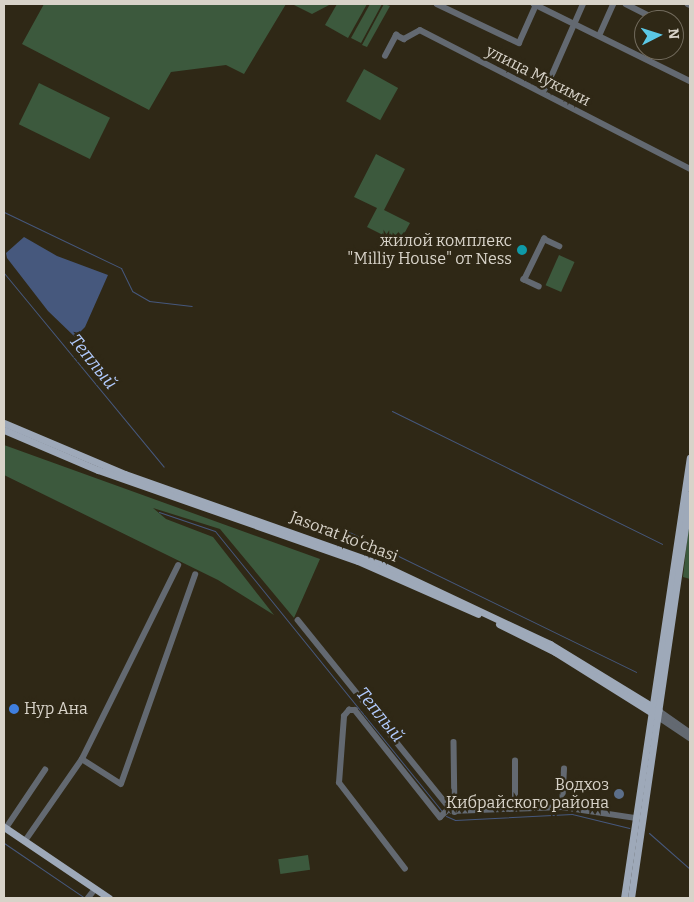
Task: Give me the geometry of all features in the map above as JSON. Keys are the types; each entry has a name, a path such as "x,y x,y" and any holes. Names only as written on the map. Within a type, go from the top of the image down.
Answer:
{"main road":[{"name":"Jasorat koʻchasi","path":"4,423 125,474 382,565 550,644 655,711"},
{"name":"Jasorat koʻchasi","path":"4,430 98,470 414,584 555,652 655,711"},
{"path":"631,898 690,458"},
{"path":"624,898 690,494"},
{"path":"5,828 25,841 92,893 109,898"}],"street":[{"path":"437,4 519,43 535,4 690,81"},
{"path":"544,92 583,4"},
{"path":"599,36 613,4"},
{"path":"626,4 638,10"},
{"name":"улица Мукими","path":"384,56 396,35 404,39 420,30 544,92 690,169"},
{"path":"539,287 524,280 544,239 559,246"},
{"path":"25,841 82,759 178,566"},
{"path":"82,759 121,784 195,575"},
{"path":"298,620 447,813"},
{"path":"405,869 339,783 344,716 349,710 355,710 447,813"},
{"path":"655,711 690,732"},
{"path":"655,711 690,738"},
{"path":"447,813 454,742"},
{"path":"515,761 515,807"},
{"path":"562,807 564,769"},
{"path":"5,828 45,770"},
{"path":"447,813 515,807 562,807 636,818"}],"green space":[{"path":"44,4 286,4 244,74 226,65 171,72 149,110 22,44"},
{"path":"292,4 331,4 312,14"},
{"path":"337,4 367,4 348,38 325,25"},
{"path":"370,4 382,4 361,43 351,38"},
{"path":"384,4 390,6 367,47 362,45"},
{"path":"364,69 398,88 380,120 346,101"},
{"path":"39,83 110,118 90,159 19,124"},
{"path":"376,154 405,169 384,210 410,223 399,243 367,227 377,208 354,197"},
{"path":"559,255 575,262 561,292 546,285"},
{"path":"4,445 320,559 294,618 220,529 153,508 166,519 213,537 274,615 218,580 4,475"},
{"path":"690,513 690,579 683,577"},
{"path":"308,855 310,870 280,874 278,859"}],"water":[{"path":"24,237 57,256 108,275 85,327 75,337 48,311 7,258 6,253"}],"waterway":[{"path":"4,55 4,78"},
{"path":"4,212 121,268 132,291 149,301 192,306"},
{"name":"Теплый","path":"4,273 164,467"},
{"path":"392,411 662,544"},
{"name":"Теплый","path":"159,512 215,531 442,811"},
{"path":"343,529 636,672"},
{"name":"Теплый","path":"446,816 455,820 572,814 629,828"},
{"name":"Теплый","path":"649,833 690,869"},
{"path":"4,843 85,898"}],"place":[{"name":"жилой комплекс \"Milliy House\" от Ness","path":"522,250"},
{"name":"Нур Ана","path":"14,709"},
{"name":"Водхоз Кибрайского района","path":"619,794"}]}
